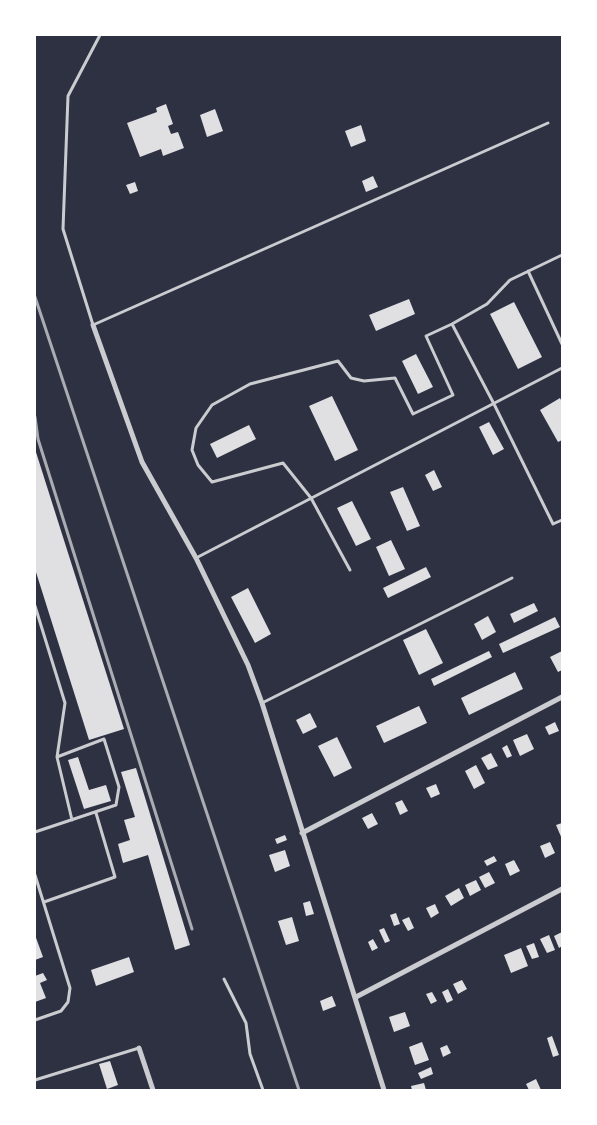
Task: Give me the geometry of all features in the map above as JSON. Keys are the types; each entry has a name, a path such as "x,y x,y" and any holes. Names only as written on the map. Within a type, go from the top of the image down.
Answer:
{"street":[{"path":"94,325 142,462 196,558 248,666 262,703 384,1090"},
{"path":"302,832 562,697"},
{"path":"356,997 562,889"},
{"path":"139,1048 153,1090"}],"lane":[{"path":"100,35 68,96 63,229 94,325 548,123"},
{"path":"350,570 311,498 283,463 212,482 198,465 192,450 196,428 212,405 250,384 338,361 351,378 364,381 395,378 413,414 453,395 426,336 487,304 510,280 562,254"},
{"path":"528,271 562,344"},
{"path":"452,324 553,524 562,520"},
{"path":"196,558 562,368"},
{"path":"262,703 512,578"},
{"path":"35,606 65,703 57,757 72,820"},
{"path":"35,832 116,805 120,787 104,739 57,757"},
{"path":"44,902 115,877 96,813"},
{"path":"35,875 70,988 68,1002 61,1011 35,1020"},
{"path":"224,979 246,1023 250,1054 263,1090"},
{"path":"35,1080 139,1048"}],"building":[{"path":"166,104 173,124 168,126 171,134 178,132 184,148 163,156 161,149 140,157 127,123 157,112 156,108"},
{"path":"215,109 223,131 207,137 200,115"},
{"path":"361,125 366,141 351,147 345,131"},
{"path":"373,176 378,187 366,192 362,181"},
{"path":"135,182 138,191 130,194 126,185"},
{"path":"409,299 415,314 376,331 369,315"},
{"path":"514,302 542,357 518,369 490,314"},
{"path":"416,354 433,387 418,394 402,361"},
{"path":"332,396 358,450 335,461 309,406"},
{"path":"560,398 562,402 562,440 558,442 540,410"},
{"path":"489,422 504,449 493,455 479,427"},
{"path":"249,425 256,439 217,458 210,444"},
{"path":"35,449 124,729 89,740 35,569"},
{"path":"434,470 442,487 433,491 425,475"},
{"path":"403,487 420,526 407,531 390,492"},
{"path":"352,501 371,539 356,546 337,508"},
{"path":"391,540 405,569 389,576 376,547"},
{"path":"426,567 431,577 388,598 383,588"},
{"path":"248,588 271,634 255,643 231,597"},
{"path":"534,603 538,611 514,623 510,614"},
{"path":"488,616 496,632 482,640 474,624"},
{"path":"555,617 560,627 503,653 499,644"},
{"path":"426,629 443,663 419,675 403,640"},
{"path":"489,651 492,657 434,686 431,679"},
{"path":"562,651 562,670 558,672 550,657"},
{"path":"515,672 523,689 469,715 461,698"},
{"path":"419,706 427,723 384,743 376,726"},
{"path":"310,713 317,727 303,734 296,720"},
{"path":"555,722 559,731 549,735 545,727"},
{"path":"527,734 534,749 520,756 513,740"},
{"path":"337,737 352,768 334,777 318,746"},
{"path":"507,745 512,756 507,758 502,748"},
{"path":"491,753 498,766 488,770 481,758"},
{"path":"78,757 89,790 106,785 111,801 84,809 68,760"},
{"path":"476,765 485,783 474,789 465,771"},
{"path":"136,768 190,945 175,950 148,855 123,863 118,844 130,840 124,820 135,817 121,772"},
{"path":"436,784 440,794 431,798 426,788"},
{"path":"402,800 408,811 400,815 395,803"},
{"path":"372,813 378,824 368,829 362,818"},
{"path":"562,823 562,839 556,825"},
{"path":"285,835 287,840 277,844 275,839"},
{"path":"550,842 555,853 545,858 540,846"},
{"path":"285,850 290,866 275,872 269,855"},
{"path":"494,856 497,861 487,866 484,861"},
{"path":"514,860 520,871 510,876 505,864"},
{"path":"489,872 495,883 485,888 479,877"},
{"path":"476,880 481,890 470,896 465,885"},
{"path":"459,888 464,898 451,906 445,896"},
{"path":"310,901 314,914 306,916 303,903"},
{"path":"435,904 439,913 431,918 426,908"},
{"path":"396,913 400,924 394,926 390,915"},
{"path":"292,917 299,941 286,945 278,921"},
{"path":"409,917 414,928 408,931 402,920"},
{"path":"384,928 390,941 385,943 379,930"},
{"path":"562,932 562,946 559,948 554,936"},
{"path":"35,935 43,957 35,960"},
{"path":"549,935 555,950 547,953 540,939"},
{"path":"373,939 378,948 372,951 368,942"},
{"path":"534,943 539,957 532,959 526,946"},
{"path":"521,948 528,966 511,973 504,955"},
{"path":"129,957 134,972 96,986 91,970"},
{"path":"43,973 47,980 40,983 46,998 35,1002 35,976"},
{"path":"462,980 467,989 458,994 453,984"},
{"path":"448,989 453,1000 447,1003 442,992"},
{"path":"432,992 437,1001 431,1004 426,994"},
{"path":"332,996 336,1006 323,1011 320,1001"},
{"path":"405,1012 410,1026 394,1032 389,1017"},
{"path":"552,1036 559,1055 553,1057 547,1038"},
{"path":"422,1042 429,1060 415,1065 409,1047"},
{"path":"447,1045 451,1053 443,1057 440,1048"},
{"path":"110,1061 118,1085 107,1089 99,1064"},
{"path":"431,1067 433,1074 421,1079 418,1073"},
{"path":"536,1079 541,1090 529,1090 526,1084"},
{"path":"424,1083 426,1090 412,1090 411,1086"}],"railway":[{"path":"35,297 299,1090"},
{"path":"35,417 38,439 192,929"}]}
